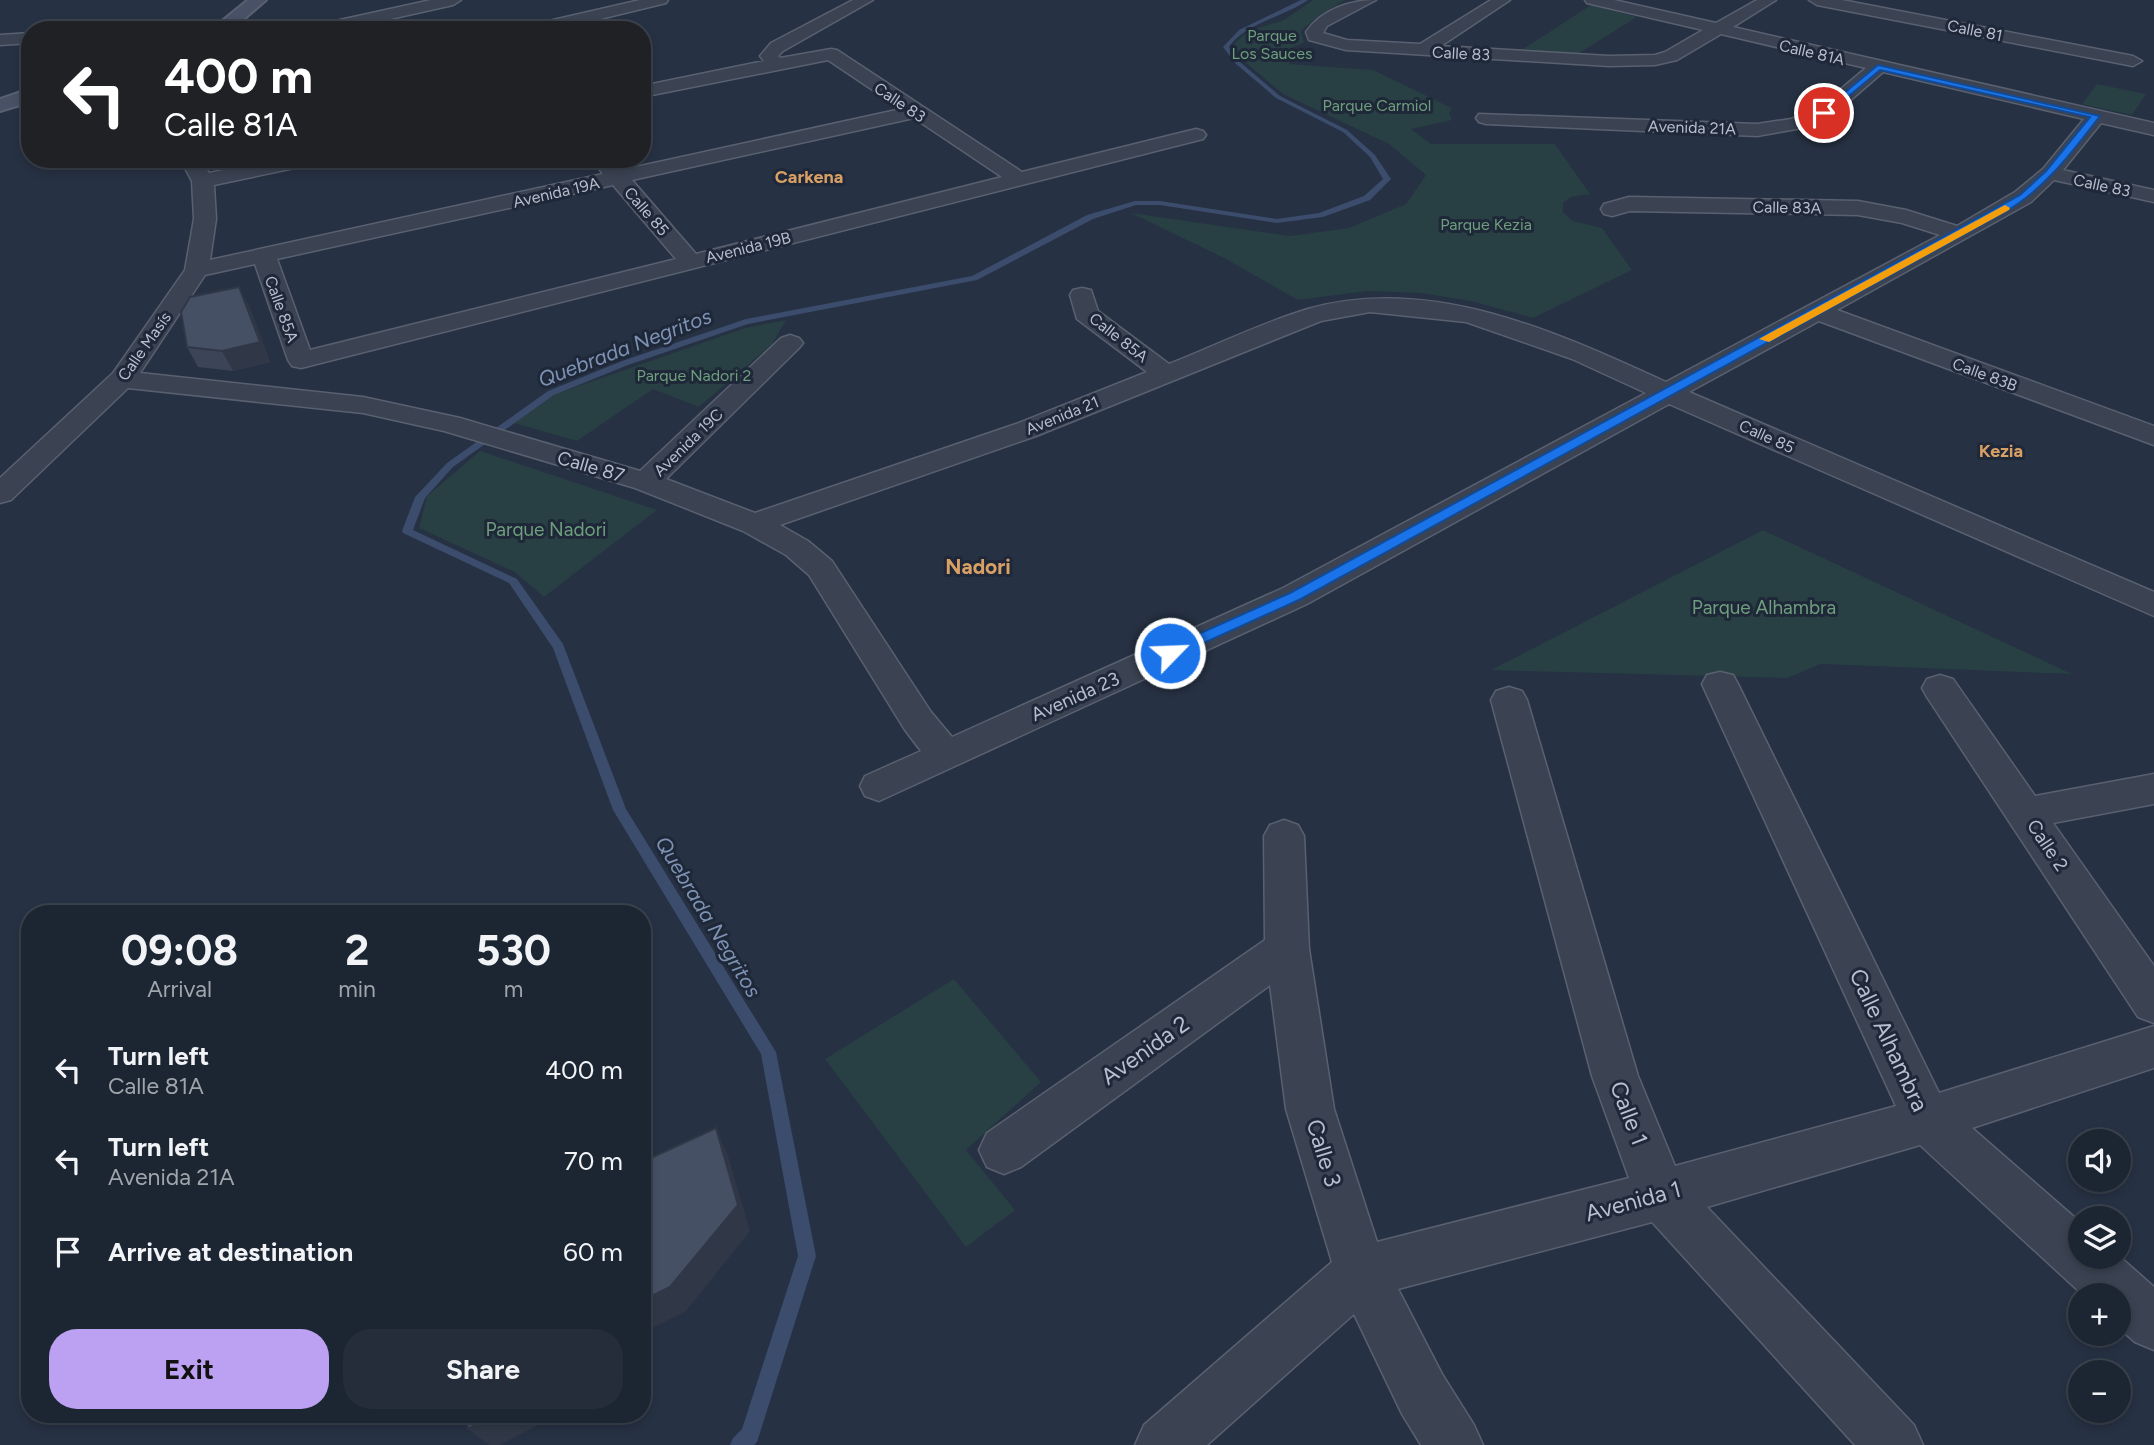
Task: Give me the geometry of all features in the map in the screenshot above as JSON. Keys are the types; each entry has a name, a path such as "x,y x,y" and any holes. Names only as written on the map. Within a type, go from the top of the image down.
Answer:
{"street":[{"path":"231,21 258,0"},
{"path":"358,21 453,0"},
{"path":"571,21 660,0"},
{"path":"776,64 769,56 777,47 865,0"},
{"name":"Calle 83","path":"1367,0 1321,23 1314,32 1315,36 1346,45 1609,61 1655,60 1671,56 1717,30"},
{"path":"1422,51 1503,0"},
{"name":"Calle 81A","path":"1593,0 2154,129"},
{"path":"1717,30 1768,0"},
{"name":"Calle 81","path":"1817,0 2133,61"},
{"path":"0,40 21,39"},
{"name":"Calle 83","path":"651,90 831,54 1018,179"},
{"name":"Avenida 21A","path":"1486,118 1757,130 1795,124 1824,113 1878,67"},
{"path":"0,90 21,86"},
{"path":"0,97 21,96"},
{"path":"0,105 21,98"},
{"name":"Avenida 19A","path":"197,270 914,112"},
{"name":"Avenida 23","path":"879,786 1296,596 1959,234 2023,197 2049,173 2096,116"},
{"name":"Avenida 19B","path":"301,360 1196,135"},
{"name":"Calle Masís","path":"0,494 122,379 197,270 205,219 202,181 195,168"},
{"path":"202,181 265,168"},
{"name":"Calle 85","path":"610,168 691,262"},
{"name":"Calle 83","path":"2049,173 2154,196"},
{"name":"Calle 83A","path":"1612,209 1629,204 1858,208 1906,217 1959,234"},
{"name":"Calle 85A","path":"264,257 301,360"},
{"name":"Calle 85A","path":"1082,295 1086,314 1165,373"},
{"name":"Calle 85","path":"1370,305 1470,315 1581,353 2154,605"},
{"name":"Avenida 21","path":"754,524 1026,430 1315,315 1370,305"},
{"name":"Calle 83B","path":"1816,311 2154,436"},
{"name":"Avenida 19C","path":"646,482 790,343"},
{"name":"Calle 87","path":"122,379 363,405 450,424 646,482 754,524 797,548 821,568 918,721 945,755"},
{"name":"Calle Alhambra","path":"1720,684 1927,1120 2154,1323"},
{"name":"Calle 2","path":"1940,688 2154,1003"},
{"name":"Calle 1","path":"1509,700 1615,1076 1661,1195 1894,1445"},
{"path":"2026,813 2154,789"},
{"name":"Calle 3","path":"1284,836 1287,949 1310,1108 1361,1272 1422,1394 1454,1445"},
{"name":"Avenida 2","path":"1004,1150 1287,949"},
{"name":"Avenida 1","path":"1164,1445 1361,1272 1661,1195 1927,1120 2154,1047"}],"green space":[{"name":"Parque Kezia","path":"1313,0 1345,0 1317,17 1301,31 1304,43 1291,48 1289,64 1373,70 1452,108 1449,113 1452,120 1411,129 1431,144 1555,144 1590,194 1571,197 1563,203 1563,212 1573,221 1602,228 1632,270 1533,318 1471,301 1420,293 1367,291 1298,300 1226,259 1131,213 1290,236 1349,228 1406,204 1426,175 1389,144 1283,94 1244,61 1232,46 1248,31 1284,20"},
{"path":"1591,5 1637,17 1576,55 1517,53"},
{"path":"2097,84 2146,94 2132,115 2082,104"},
{"name":"Parque Nadori 2","path":"786,320 772,344 699,407 653,389 577,441 514,423 556,394 745,328"},
{"name":"Parque Nadori","path":"480,451 657,510 544,597 515,572 419,528 427,496"},
{"name":"Parque Alhambra","path":"1763,530 2072,674 1821,664 1787,678 1491,670"},
{"path":"954,979 1041,1082 966,1150 1015,1210 966,1247 825,1059"}],"building":[{"path":"239,287 260,342 222,351 187,347 181,312 190,297"},
{"path":"716,1128 738,1205 670,1287 651,1296 651,1158"},
{"path":"467,1423 480,1423 468,1429"}],"waterway":[{"name":"Quebrada Negritos","path":"740,1445 750,1435 807,1256 768,1052 620,810 559,647 513,581 407,531 420,497 450,465 551,393 625,363 746,322 974,278 1090,217 1135,203 1160,203 1277,221 1320,215 1367,198 1387,179 1373,156 1345,131 1278,97 1238,63 1226,47 1235,36 1247,28 1305,0"}],"slow traffic":[{"path":"1765,339 2005,208"}],"district":[{"name":"Carkena","path":"809,177"},
{"name":"Kezia","path":"2001,451"},
{"name":"Nadori","path":"978,567"}],"route":[{"path":"1170,653 1296,596 2002,210 2023,197 2049,173 2096,116 1878,67 1824,113"}],"park label":[{"name":"Parque Los Sauces","path":"1272,44"},
{"name":"Parque Carmiol","path":"1377,105"}]}
